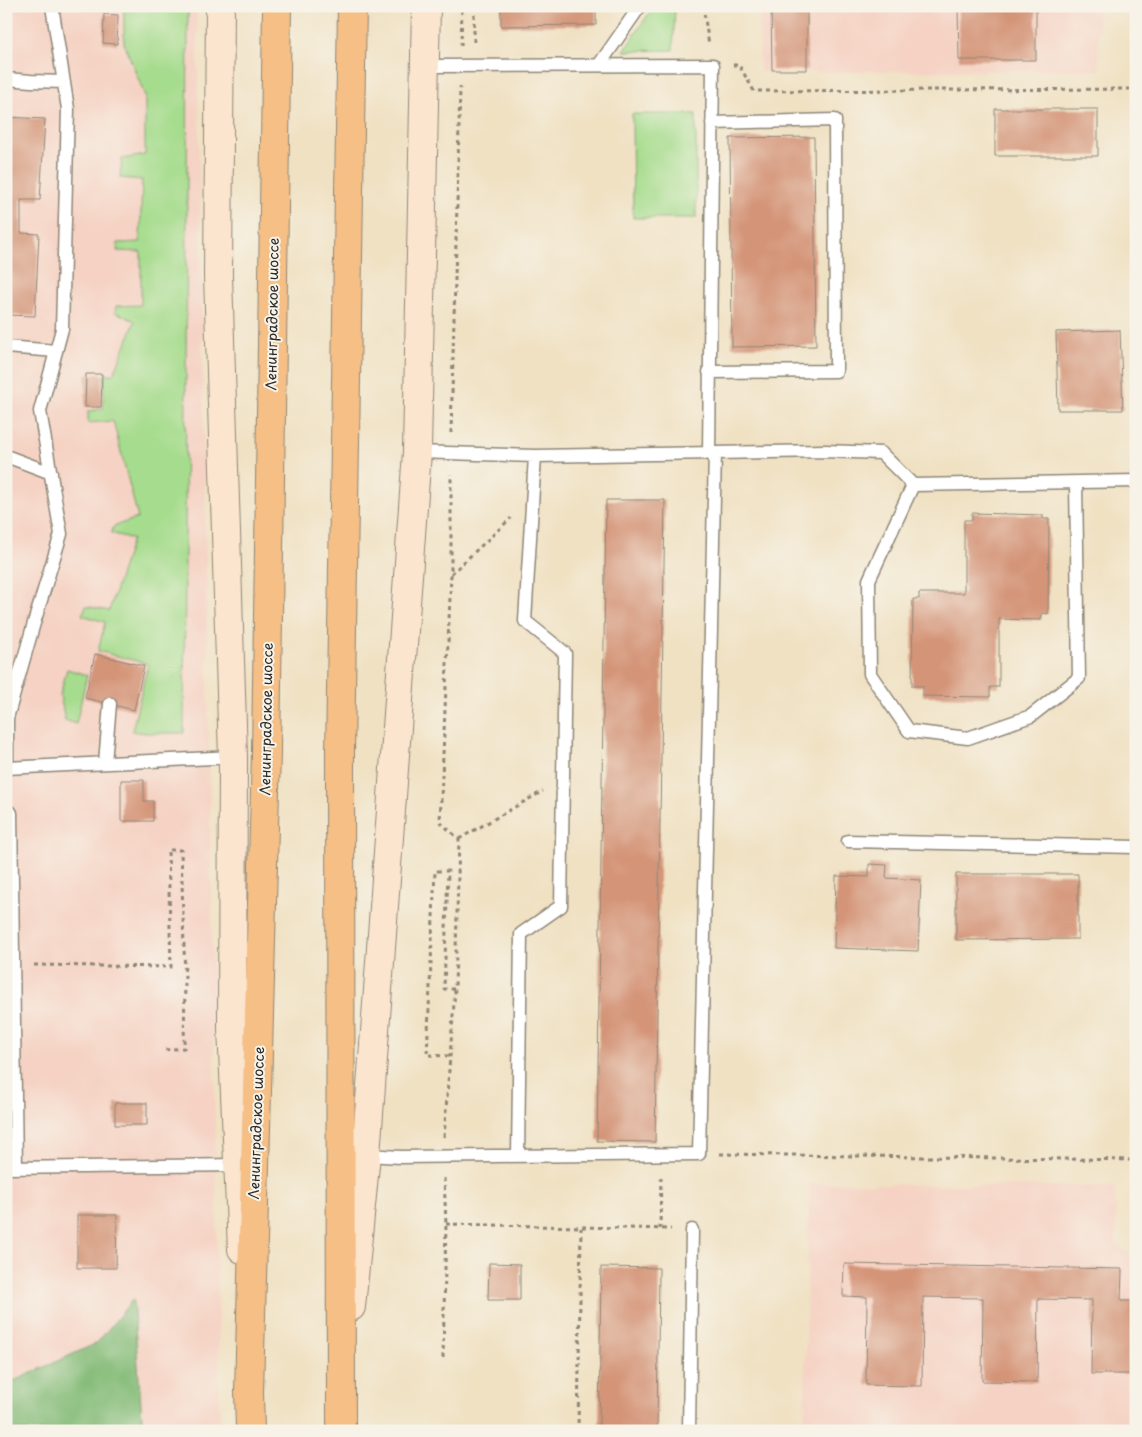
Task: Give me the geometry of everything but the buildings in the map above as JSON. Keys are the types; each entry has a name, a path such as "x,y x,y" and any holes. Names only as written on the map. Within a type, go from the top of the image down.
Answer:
{"main road":[{"path":"220,6 218,275 234,757 232,1028 249,1391"},
{"name":"Ленинградское шоссе","path":"250,1431 249,1391 266,752 277,6"},
{"path":"341,1431 340,754 352,6"},
{"path":"341,1403 366,1155 417,452 426,6"}],"lane":[{"path":"52,6 68,109 62,329 40,411 62,534 34,623 8,718 7,768 234,757"},
{"path":"599,66 640,6"},
{"path":"366,1155 401,1157 699,1154 712,453 710,372 712,65 426,66"},
{"path":"6,79 31,82 64,82"},
{"path":"710,372 836,371 835,120 712,122"},
{"path":"6,346 56,351"},
{"path":"417,452 534,456 825,451 881,453 913,485 1136,482"},
{"path":"6,456 50,473"},
{"path":"518,1155 521,934 561,906 565,652 525,621 534,456"},
{"path":"913,485 869,580 870,674 909,731 968,738 1030,716 1079,678 1076,483"},
{"path":"105,762 110,704"},
{"path":"11,813 13,965 11,1167 238,1165"},
{"path":"848,841 1136,847"},
{"path":"689,1431 692,1230"}],"path":[{"path":"462,6 467,66"},
{"path":"443,1358 446,1224 443,1156 455,989 459,840 440,822 451,575 451,452 467,66 474,6"},
{"path":"703,6 712,65 738,65 754,91 1136,89"},
{"path":"451,575 533,497"},
{"path":"459,840 563,780"},
{"path":"13,965 70,964 171,967 168,850 181,850 185,979 184,1048 164,1050"},
{"path":"449,1056 427,1055 436,871 448,871 444,989 455,989"},
{"path":"660,1229 661,1154"},
{"path":"699,1154 1136,1160"},
{"path":"446,1224 692,1230"},
{"path":"578,1431 581,1228"}],"shaded area":[{"path":"6,6 197,6 220,1431 6,1431"},
{"path":"759,6 1098,6 1099,70 760,72"},
{"path":"809,1183 1115,1187 1116,1243 1136,1259 1136,1431 804,1431"}],"green space":[{"path":"124,6 188,6 184,733 132,731 148,664 98,651 105,622 82,615 86,606 109,611 132,539 111,533 114,526 138,518 113,421 88,423 88,411 103,409 104,375 114,374 135,321 115,312 116,306 141,305 141,252 117,251 118,243 140,242 142,180 120,178 122,159 145,155 145,96 124,43"},
{"path":"654,6 675,6 673,50 624,51"},
{"path":"632,114 696,114 696,218 633,218"},
{"path":"67,669 87,675 76,724 65,720 60,695"},
{"path":"133,1299 143,1431 6,1431 6,1381 16,1380 97,1343"}]}
